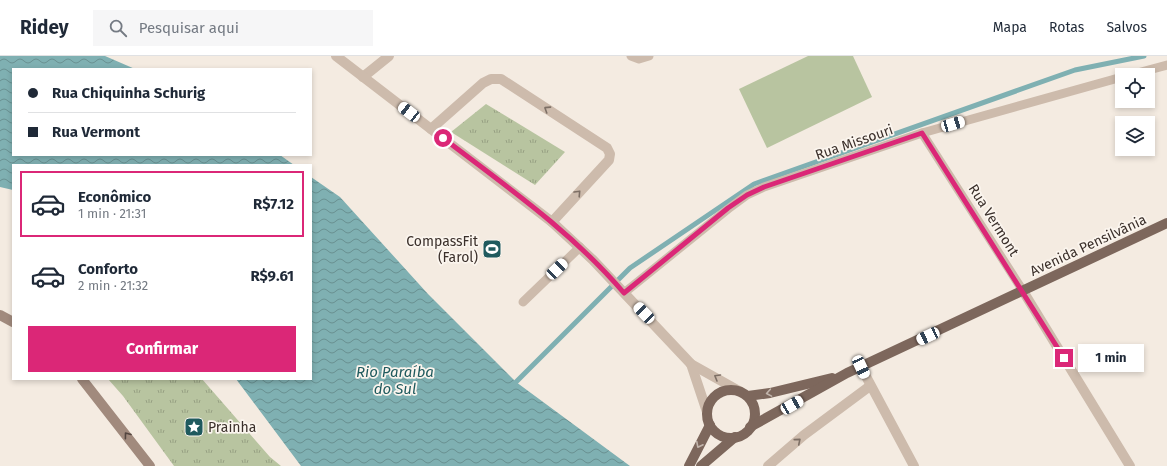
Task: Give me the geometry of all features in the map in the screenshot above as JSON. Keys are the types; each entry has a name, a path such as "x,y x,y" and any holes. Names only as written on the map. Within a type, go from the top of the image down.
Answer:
{"main road":[{"name":"Avenida Pensilvânia","path":"701,466 735,437 741,435 750,427 847,373 1167,223"},
{"path":"0,315 12,321"},
{"name":"Avenida Pensilvânia","path":"707,412 709,405 719,393 726,390 744,394 805,385 847,373"},
{"path":"83,380 150,466"},
{"path":"744,394 754,408 753,422 750,427"},
{"path":"707,412 710,425 720,435 735,437"},
{"path":"688,466 710,425"}],"street":[{"path":"336,56 552,222 593,260 692,364 744,394"},
{"path":"363,77 389,56"},
{"path":"431,129 483,83 491,79 502,79 607,148 610,154 609,160 552,222"},
{"name":"Rua Vermont","path":"1023,291 1130,466"},
{"path":"692,364 707,412"},
{"path":"861,367 914,466"},
{"path":"768,466 804,435 870,386"}],"lane":[{"path":"631,56 640,59 649,56"},
{"path":"1154,68 1167,64"},
{"name":"Rua Missouri","path":"621,289 728,208 747,195 764,187 922,133 1115,79"},
{"name":"Rua Vermont","path":"922,133 1023,291"},
{"path":"523,302 580,248"}],"green space":[{"path":"808,56 853,56 872,97 767,148 739,89"},
{"path":"486,104 565,152 535,185 451,132"},
{"name":"Prainha","path":"109,380 203,380 270,457 281,466 174,466 123,396"}],"water":[{"path":"0,56 105,56 133,68 12,68 12,156 281,156 293,164 12,164 12,190 0,187"},
{"name":"Rio Paraíba do Sul","path":"312,178 340,197 428,294 516,382 630,466 301,466 237,380 312,380"}],"waterway":[{"path":"512,386 630,268 754,184 1075,70 1144,56"}],"place":[{"name":"CompassFit (Farol)","path":"492,249"},
{"name":"Prainha","path":"194,427"}],"route":[{"path":"443,138 552,222 593,260 624,293 728,208 747,195 764,187 922,133 1064,358"}]}
